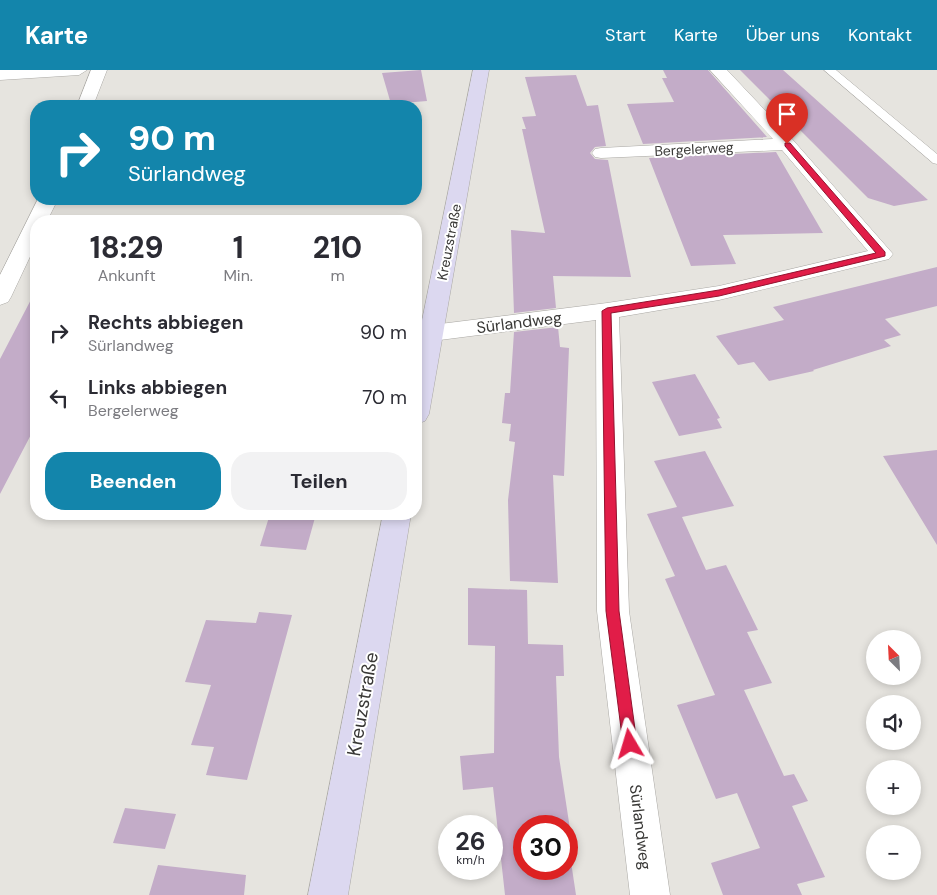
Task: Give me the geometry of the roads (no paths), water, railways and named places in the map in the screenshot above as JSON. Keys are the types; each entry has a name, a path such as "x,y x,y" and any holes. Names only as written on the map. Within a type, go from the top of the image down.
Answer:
{"street":[{"path":"0,75 79,70"},
{"path":"87,100 99,70"},
{"name":"Kreuzstraße","path":"422,384 481,70"},
{"path":"718,70 787,144"},
{"name":"Sürlandweg","path":"432,333 607,311 719,293 882,254 787,144"},
{"name":"Bergelerweg","path":"601,153 787,144"},
{"path":"0,297 30,236"},
{"name":"Sürlandweg","path":"607,311 613,611 650,895"},
{"name":"Kreuzstraße","path":"328,895 396,520"}],"lane":[{"path":"829,70 937,160"}]}
